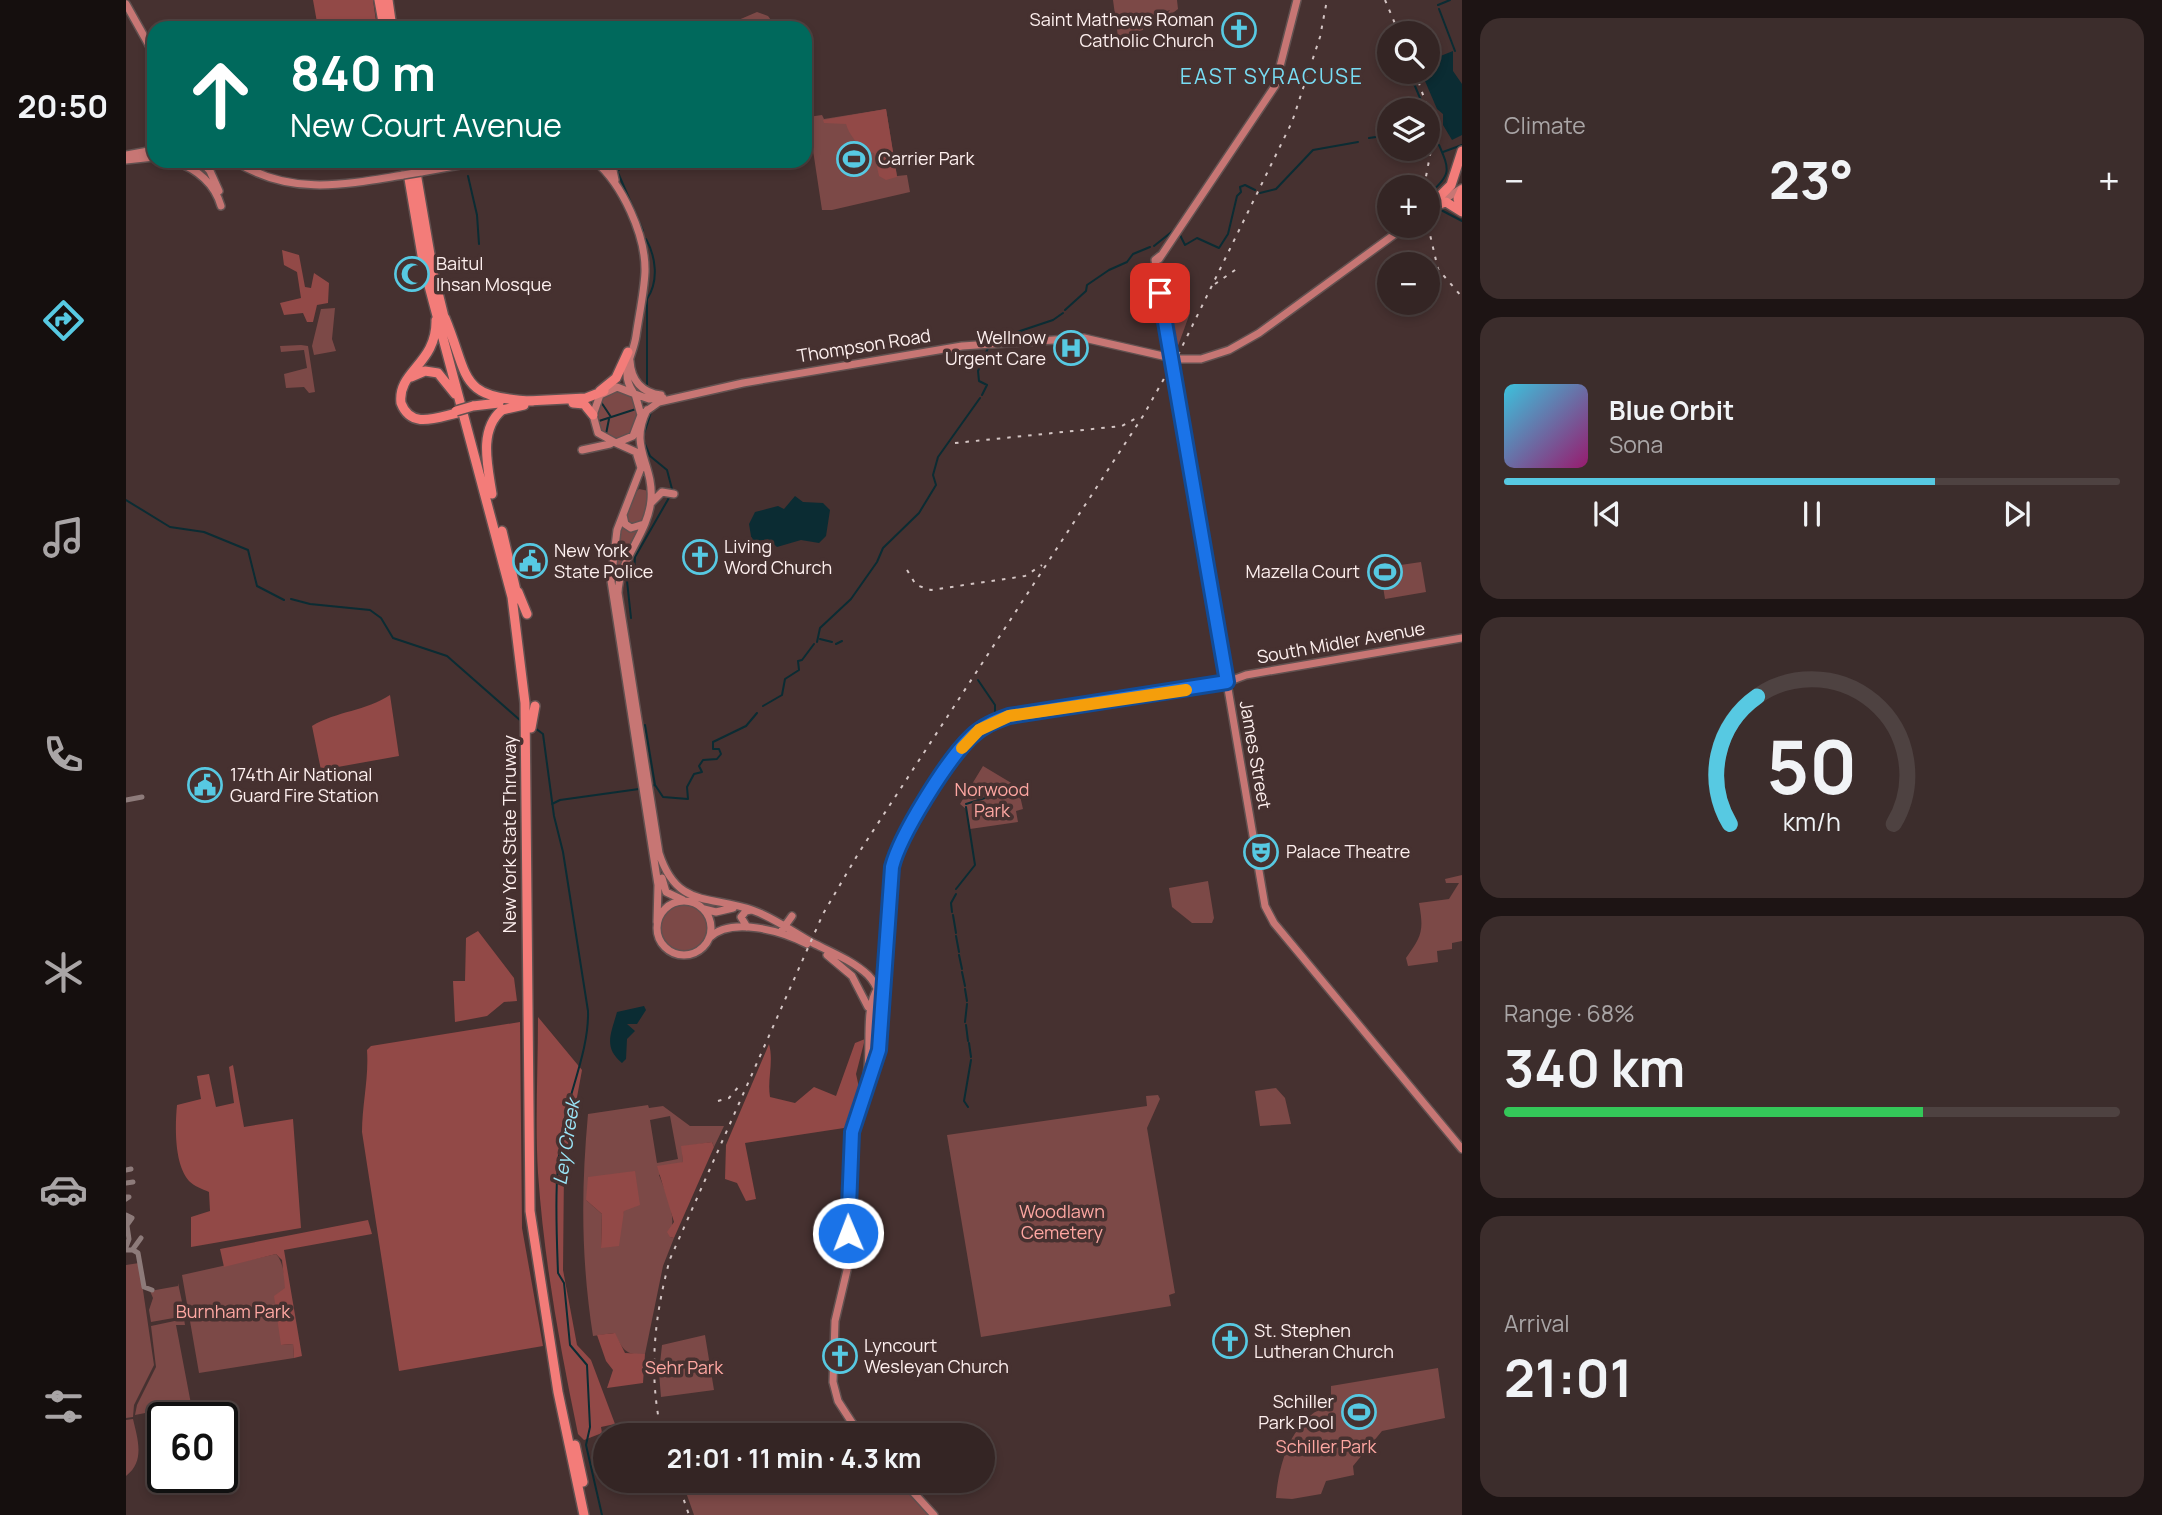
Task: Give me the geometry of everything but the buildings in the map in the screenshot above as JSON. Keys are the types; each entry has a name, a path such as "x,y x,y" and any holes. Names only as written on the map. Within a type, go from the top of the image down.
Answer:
{"highway":[{"path":"379,0 383,21"},
{"path":"388,0 391,21"},
{"path":"1462,153 1462,170"},
{"path":"1440,197 1451,184 1462,153"},
{"name":"New York State Thruway","path":"407,168 422,255 458,410 507,575 521,653 525,724 530,1211 558,1392 584,1515"},
{"name":"New York State Thruway","path":"415,168 443,314 516,585 527,654 531,727 536,1207 564,1390 590,1515"},
{"path":"1462,187 1458,199 1462,210"},
{"path":"1440,204 1446,202 1462,210"},
{"path":"433,300 436,326 433,345 426,359 404,383 401,403 410,416 419,420 474,407 586,398 606,390"},
{"path":"443,314 466,375 475,389 490,397 533,402 582,403 593,415"},
{"path":"586,398 614,381 630,350"},
{"path":"420,373 438,373 450,383 458,410 425,419 413,416 403,400 406,384 420,373"},
{"path":"492,494 487,451 490,427 502,410 533,402"},
{"path":"516,585 527,614"},
{"path":"531,727 535,706"}],"main road":[{"name":"James Street","path":"1297,0 1275,86 1158,258 1157,274 1268,913 1462,1149"},
{"path":"126,4 147,42"},
{"path":"126,155 147,151"},
{"path":"126,160 147,158"},
{"path":"189,168 201,174 215,190 221,206 214,177 207,168"},
{"path":"251,168 282,182 330,186 443,168"},
{"path":"601,168 615,184"},
{"path":"612,168 615,184 643,255 645,272 636,331 630,350 619,377 596,402 593,415 598,433 628,446 639,456 641,468 623,514 612,554 612,596 626,651 644,797 657,843 668,873 683,890 705,901 755,911 851,964 873,981 882,1008"},
{"path":"1440,197 1462,187"},
{"path":"1440,200 1462,187"},
{"name":"Thompson Road","path":"1184,359 1217,350 1247,336 1377,237"},
{"name":"Thompson Road","path":"634,393 652,399 962,346 1067,338 1104,340 1172,358 1213,356 1244,342 1327,286 1390,238"},
{"path":"630,350 626,373 640,406 637,443 646,464"},
{"path":"630,350 631,369 639,385 651,393 672,396"},
{"path":"606,390 621,387 634,393"},
{"name":"Thompson Road","path":"647,410 659,402 715,388"},
{"path":"616,443 626,441 639,426 647,410"},
{"path":"647,410 638,438 650,481 650,504 620,577 619,623 627,693 643,753 659,891 657,922 660,942 676,955 695,953 709,938 726,927 749,928 802,942 836,961 851,964"},
{"path":"582,450 605,444 628,446"},
{"path":"650,481 664,488"},
{"path":"650,504 658,493 674,494"},
{"path":"623,514 625,524 631,528 644,523"},
{"name":"South Midler Avenue","path":"884,971 891,874 899,845 964,744 979,730 1004,718 1227,682 1247,675 1462,638"},
{"path":"657,843 665,890 673,897 716,912 741,907"},
{"path":"657,922 667,907 687,901"},
{"path":"701,907 710,923 709,938"},
{"path":"749,928 741,922 741,915 746,911 755,911"},
{"path":"772,920 783,922 792,916"},
{"path":"766,932 778,932 792,916"},
{"path":"792,916 791,925 798,934"},
{"path":"836,961 861,988 869,1012"},
{"path":"852,1423 838,1401 833,1384 835,1321 848,1266 847,1185 851,1135 869,1067 870,1001 884,971"},
{"path":"859,1107 877,1059 884,971"},
{"path":"873,981 882,980"},
{"path":"871,1034 877,1046"},
{"path":"877,1059 887,1056"},
{"path":"914,1493 934,1515"}],"green space":[{"path":"1113,0 1177,0 1178,9 1158,24 1170,10 1142,20 1143,30 1118,37"},
{"path":"757,12 768,16 772,21 736,21"},
{"name":"Carrier Park","path":"886,109 897,176 907,175 910,192 822,210 812,144 812,116 822,115 824,119"},
{"path":"1171,300 1174,307 1190,313 1175,354 1165,306 1165,301"},
{"path":"335,308 332,339 336,351 314,355 312,346 321,309"},
{"path":"280,346 308,346 315,392 309,393 304,387 286,388 284,374 307,368 304,350 281,352"},
{"path":"615,389 633,396 639,414 633,433 620,441 601,434 596,419 599,400"},
{"path":"639,489 649,491 642,523 637,527 626,522 626,514"},
{"path":"623,522 641,528 613,593 613,557"},
{"path":"1421,562 1426,592 1385,599 1380,568"},
{"name":"Norwood Park","path":"983,766 1018,787 1023,809 1016,811 1018,822 970,829 966,809 960,804"},
{"path":"1462,875 1462,941 1452,943 1452,949 1437,951 1438,962 1408,966 1406,958 1420,933 1419,903 1449,899 1459,883 1446,883 1445,879"},
{"path":"1208,881 1214,918 1212,923 1192,923 1172,907 1169,888"},
{"path":"684,903 702,910 709,928 702,946 684,953 666,946 659,928 666,910"},
{"path":"1276,1088 1285,1098 1291,1124 1260,1126 1255,1091"},
{"name":"Woodlawn Cemetery","path":"1158,1095 1160,1099 1147,1128 1175,1293 1169,1295 1171,1306 981,1337 947,1135 1147,1106 1146,1096"},
{"path":"648,1105 649,1108 663,1106 690,1126 724,1126 714,1147 712,1142 682,1147 683,1162 659,1175 670,1205 670,1237 674,1238 663,1266 645,1354 633,1354 625,1350 614,1333 593,1336 583,1225 588,1114","holes":["670,1116 678,1159 657,1163 650,1120","586,1200 624,1211 619,1227 601,1247 602,1214"]},
{"name":"Burnham Park","path":"276,1254 284,1272 285,1284 281,1345 293,1344 294,1358 199,1373 182,1275"},
{"path":"139,1263 154,1365 134,1405 133,1417 126,1418 126,1265"},
{"path":"178,1283 185,1316 151,1322 149,1310 153,1298 150,1291 178,1286"},
{"path":"184,1319 185,1325 176,1325 191,1402 147,1402 147,1413 135,1415 137,1405 156,1367 151,1326"},
{"name":"Sehr Park","path":"705,1335 714,1390 661,1397 659,1373 662,1345"},
{"name":"Schiller Park","path":"1438,1368 1445,1418 1382,1431 1353,1466 1354,1475 1326,1481 1321,1494 1292,1499 1276,1498 1280,1471 1289,1444 1304,1422 1326,1406 1325,1397 1331,1396 1331,1386"},
{"path":"133,1419 138,1456 126,1476 126,1420"},
{"path":"686,1493 909,1493 929,1515 694,1515"}],"shaded area":[{"path":"313,0 373,0 376,21 317,21"},
{"path":"886,109 897,177 886,180 879,176 874,153 859,150 846,124 824,123 823,120"},
{"path":"282,250 299,255 305,287 311,288 314,273 329,283 328,303 317,305 313,322 307,322 303,313 284,315 280,303 301,298 297,272 284,265"},
{"path":"390,695 399,756 321,770 312,726"},
{"path":"478,931 514,978 517,1001 504,1002 487,1016 455,1022 453,981 465,981 466,938"},
{"path":"538,1017 582,1070 564,1168 563,1270 577,1345 591,1360 615,1423 593,1423 593,1436 584,1440 578,1434 553,1304 541,1206 537,1115"},
{"path":"520,1022 522,1228 543,1346 399,1371 362,1132 367,1050 371,1046"},
{"path":"865,1039 856,1074 860,1092 851,1121 844,1128 745,1143 756,1199 746,1201 737,1183 725,1179 726,1145 769,1044 770,1097 795,1103 814,1087 836,1096 855,1043"},
{"path":"233,1065 244,1127 293,1119 301,1228 191,1247 191,1217 210,1211 209,1192 189,1181 184,1174 178,1155 177,1105 201,1099 197,1076 209,1074 216,1107 234,1103 229,1067"},
{"path":"712,1142 714,1147 674,1238 670,1237 667,1232 674,1222 657,1166 683,1162 681,1146"},
{"path":"635,1171 640,1205 624,1211 619,1246 601,1248 602,1214 586,1200 588,1177"},
{"path":"368,1220 372,1234 284,1250 302,1356 294,1358 293,1344 281,1345 274,1296 285,1288 282,1260 276,1254 224,1267 220,1249"},
{"path":"615,1333 625,1353 645,1354 643,1383 607,1388 613,1370 606,1361 597,1335"}],"water":[{"path":"1453,51 1453,71 1462,84 1462,135 1452,140 1443,125 1440,98 1432,98 1426,84 1440,84 1440,56"},
{"path":"795,496 803,502 823,503 830,510 826,536 819,543 801,540 777,547 768,539 752,542 749,524 755,512 778,506 784,509"},
{"path":"644,1006 646,1010 637,1024 627,1024 635,1031 627,1039 626,1059 622,1063 610,1046 617,1012"}],"waterway":[{"path":"1438,5 1450,0"},
{"path":"1439,9 1455,51"},
{"path":"1413,84 1420,98"},
{"path":"1369,138 1377,137"},
{"path":"1260,193 1276,189 1313,150 1358,142"},
{"path":"1443,152 1462,145"},
{"path":"1440,148 1447,166 1440,183"},
{"path":"616,168 643,231"},
{"path":"468,176 477,215 479,244"},
{"path":"1179,233 1185,245 1197,238 1219,248 1228,234 1237,196 1241,192 1240,187 1245,185 1255,190"},
{"path":"1441,210 1462,221"},
{"path":"1154,246 1174,230"},
{"path":"646,239 655,269 653,285 647,299 647,389"},
{"path":"1065,310 1086,291 1087,285 1127,262 1133,254 1150,247"},
{"path":"993,340 1053,320 1063,313"},
{"path":"982,395 987,385 979,381 978,371 988,348"},
{"path":"817,642 820,628 851,599 877,562 883,548 919,513 936,485 933,475 938,457 980,398"},
{"path":"601,402 611,417"},
{"path":"599,421 636,409"},
{"path":"643,437 651,412"},
{"path":"606,434 609,419"},
{"path":"644,442 650,456 667,470 672,489"},
{"path":"631,618 627,581 634,572 635,557 670,496"},
{"path":"126,500 170,527 204,532 248,550 257,586 284,600"},
{"path":"291,599 310,604 370,610 381,618 393,638 447,656 521,721"},
{"path":"820,639 832,642"},
{"path":"836,644 842,641"},
{"path":"763,706 782,695 785,679 799,670 798,661 802,660 814,644"},
{"path":"978,680 995,705 995,712"},
{"path":"651,786 655,785 663,797 688,799 687,787 694,774 702,772 699,766 703,760 717,759 721,754 719,749 713,749 713,742 746,726 757,713"},
{"path":"645,725 655,785"},
{"name":"Ley Creek","path":"535,728 543,734 554,816 563,852 588,1011 584,1047 560,1147 557,1189 558,1273 564,1283 570,1345 587,1365 590,1427 586,1445 602,1515"},
{"path":"552,804 560,800 639,789"},
{"path":"966,804 988,797"},
{"path":"956,889 975,865 966,807"},
{"path":"952,912 951,903 956,894"},
{"path":"953,915 956,933"},
{"path":"956,936 959,952"},
{"path":"959,955 962,969"},
{"path":"962,972 965,986"},
{"path":"965,989 967,1001"},
{"path":"965,1022 967,1004"},
{"path":"966,1025 968,1041"},
{"path":"969,1043 971,1057"},
{"path":"968,1107 964,1101 971,1060"}],"taxiway":[{"path":"126,800 142,797"},
{"path":"126,1170 131,1169"},
{"path":"126,1183 133,1182"},
{"path":"126,1197 129,1197 126,1199"},
{"path":"126,1215 132,1218 127,1225"},
{"path":"126,1219 129,1239 126,1247"},
{"path":"133,1249 141,1238"},
{"path":"126,1250 138,1253 144,1287 152,1290"}],"railway":[{"path":"1178,355 1292,122 1320,37 1327,0"},
{"path":"1385,0 1394,21"},
{"path":"1419,84 1435,129 1426,175"},
{"path":"1431,238 1438,269 1462,297"},
{"path":"1215,284 1238,268"},
{"path":"660,1423 655,1390 655,1346 660,1303 670,1259 823,914 858,854 1143,416 1170,368"},
{"path":"955,443 1122,426 1140,416"},
{"path":"907,570 916,585 931,590 1025,576 1042,565"},
{"path":"718,1101 729,1098 740,1085"},
{"path":"681,1493 689,1515"}],"slow traffic":[{"path":"962,748 979,730 1009,716 1186,690"}],"place":[{"name":"Saint Mathews Roman Catholic Church","path":"1239,30"},
{"name":"Carrier Park","path":"854,159"},
{"name":"Baitul Ihsan Mosque","path":"412,274"},
{"name":"Wellnow Urgent Care","path":"1071,348"},
{"name":"Living Word Church","path":"700,557"},
{"name":"New York State Police","path":"530,561"},
{"name":"Mazella Court","path":"1385,572"},
{"name":"174th Air National Guard Fire Station","path":"205,785"},
{"name":"Palace Theatre","path":"1261,852"},
{"name":"St. Stephen Lutheran Church","path":"1230,1341"},
{"name":"Lyncourt Wesleyan Church","path":"840,1356"},
{"name":"Schiller Park Pool","path":"1359,1412"}],"district":[{"name":"EAST SYRACUSE","path":"1272,77"}],"route":[{"path":"848,1233 847,1185 852,1132 879,1050 892,867 902,839 958,752 979,730 1009,716 1227,682 1160,293"}]}
